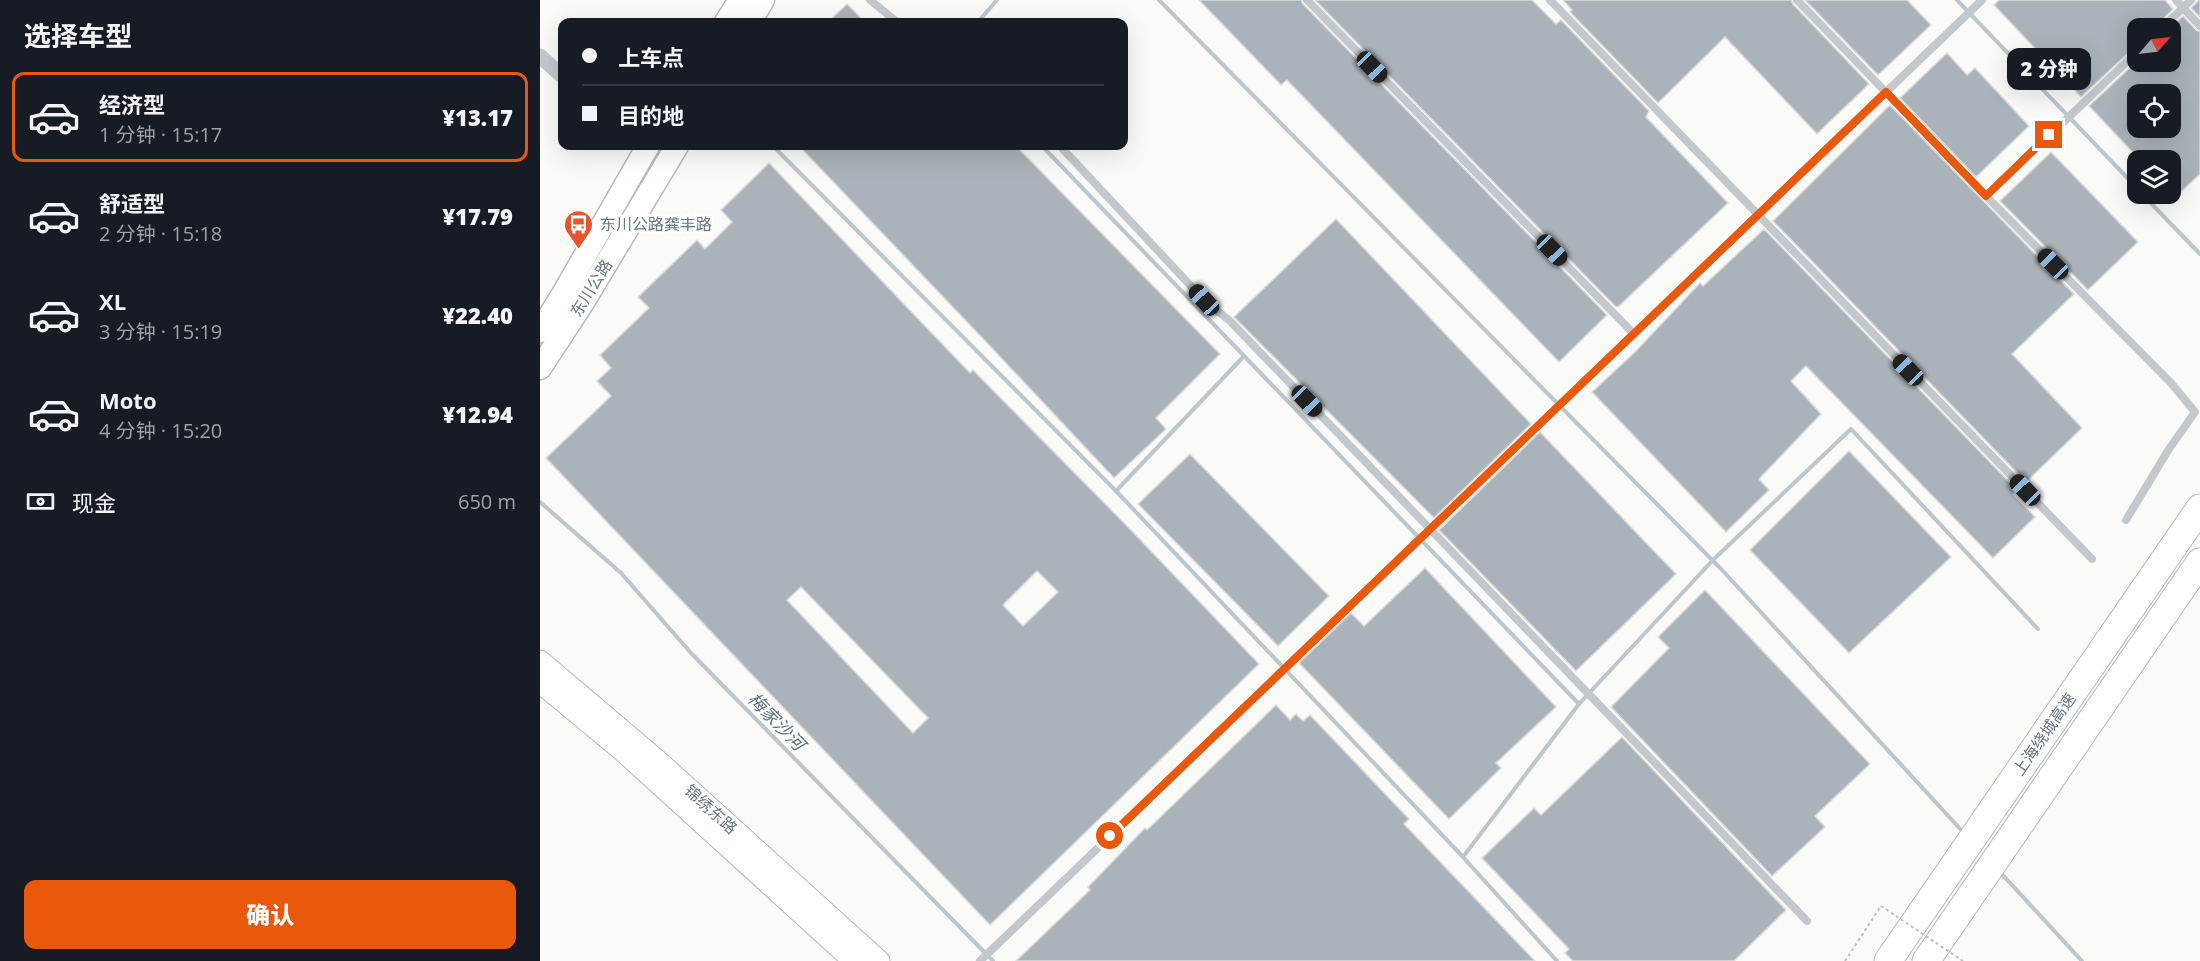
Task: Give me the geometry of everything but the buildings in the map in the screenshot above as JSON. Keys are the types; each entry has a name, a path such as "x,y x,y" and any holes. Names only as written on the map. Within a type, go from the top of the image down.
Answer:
{"highway":[{"name":"上海绕城高速","path":"1888,961 2200,508"},
{"name":"上海绕城高速","path":"1926,961 2200,562"}],"main road":[{"path":"729,18 740,0"},
{"path":"752,18 763,0"},
{"name":"东川公路","path":"540,331 563,294 642,150"},
{"name":"东川公路","path":"540,368 582,304 675,150"},
{"name":"锦绣东路","path":"540,661 659,762 879,961"},
{"name":"锦绣东路","path":"540,682 623,751 854,961"}],"street":[{"path":"540,56 558,72"},
{"path":"647,150 665,166"}],"lane":[{"path":"870,0 892,18"},
{"path":"1307,0 1634,334"},
{"path":"1550,0 2092,559"},
{"path":"1797,0 2171,383 2195,412 2169,449 2126,520"},
{"path":"982,960 1982,0"},
{"path":"2176,0 2200,26"},
{"path":"2172,18 2191,0"},
{"path":"1986,196 2127,61"},
{"path":"1064,150 1204,300 1230,321 1427,532 1585,690 1807,921"}],"path":[{"path":"1845,961 1881,906 1964,961"}],"waterway":[{"path":"981,18 997,0"},
{"path":"1159,0 1723,571 1963,832"},
{"path":"1957,0 2127,178"},
{"path":"777,150 1116,491"},
{"path":"1046,150 1579,704"},
{"path":"2152,204 2200,254"},
{"path":"1244,356 1116,491 1463,857"},
{"path":"1557,961 1463,857 1579,704 1713,560 1851,429 2038,629"},
{"name":"梅家沙河","path":"540,502 621,573 691,653 993,961"},
{"path":"1999,871 2082,961"}],"place":[{"name":"东川公路龚丰路","path":"579,250"}],"route":[{"path":"1110,836 1886,92 1986,196 2049,135"}]}
